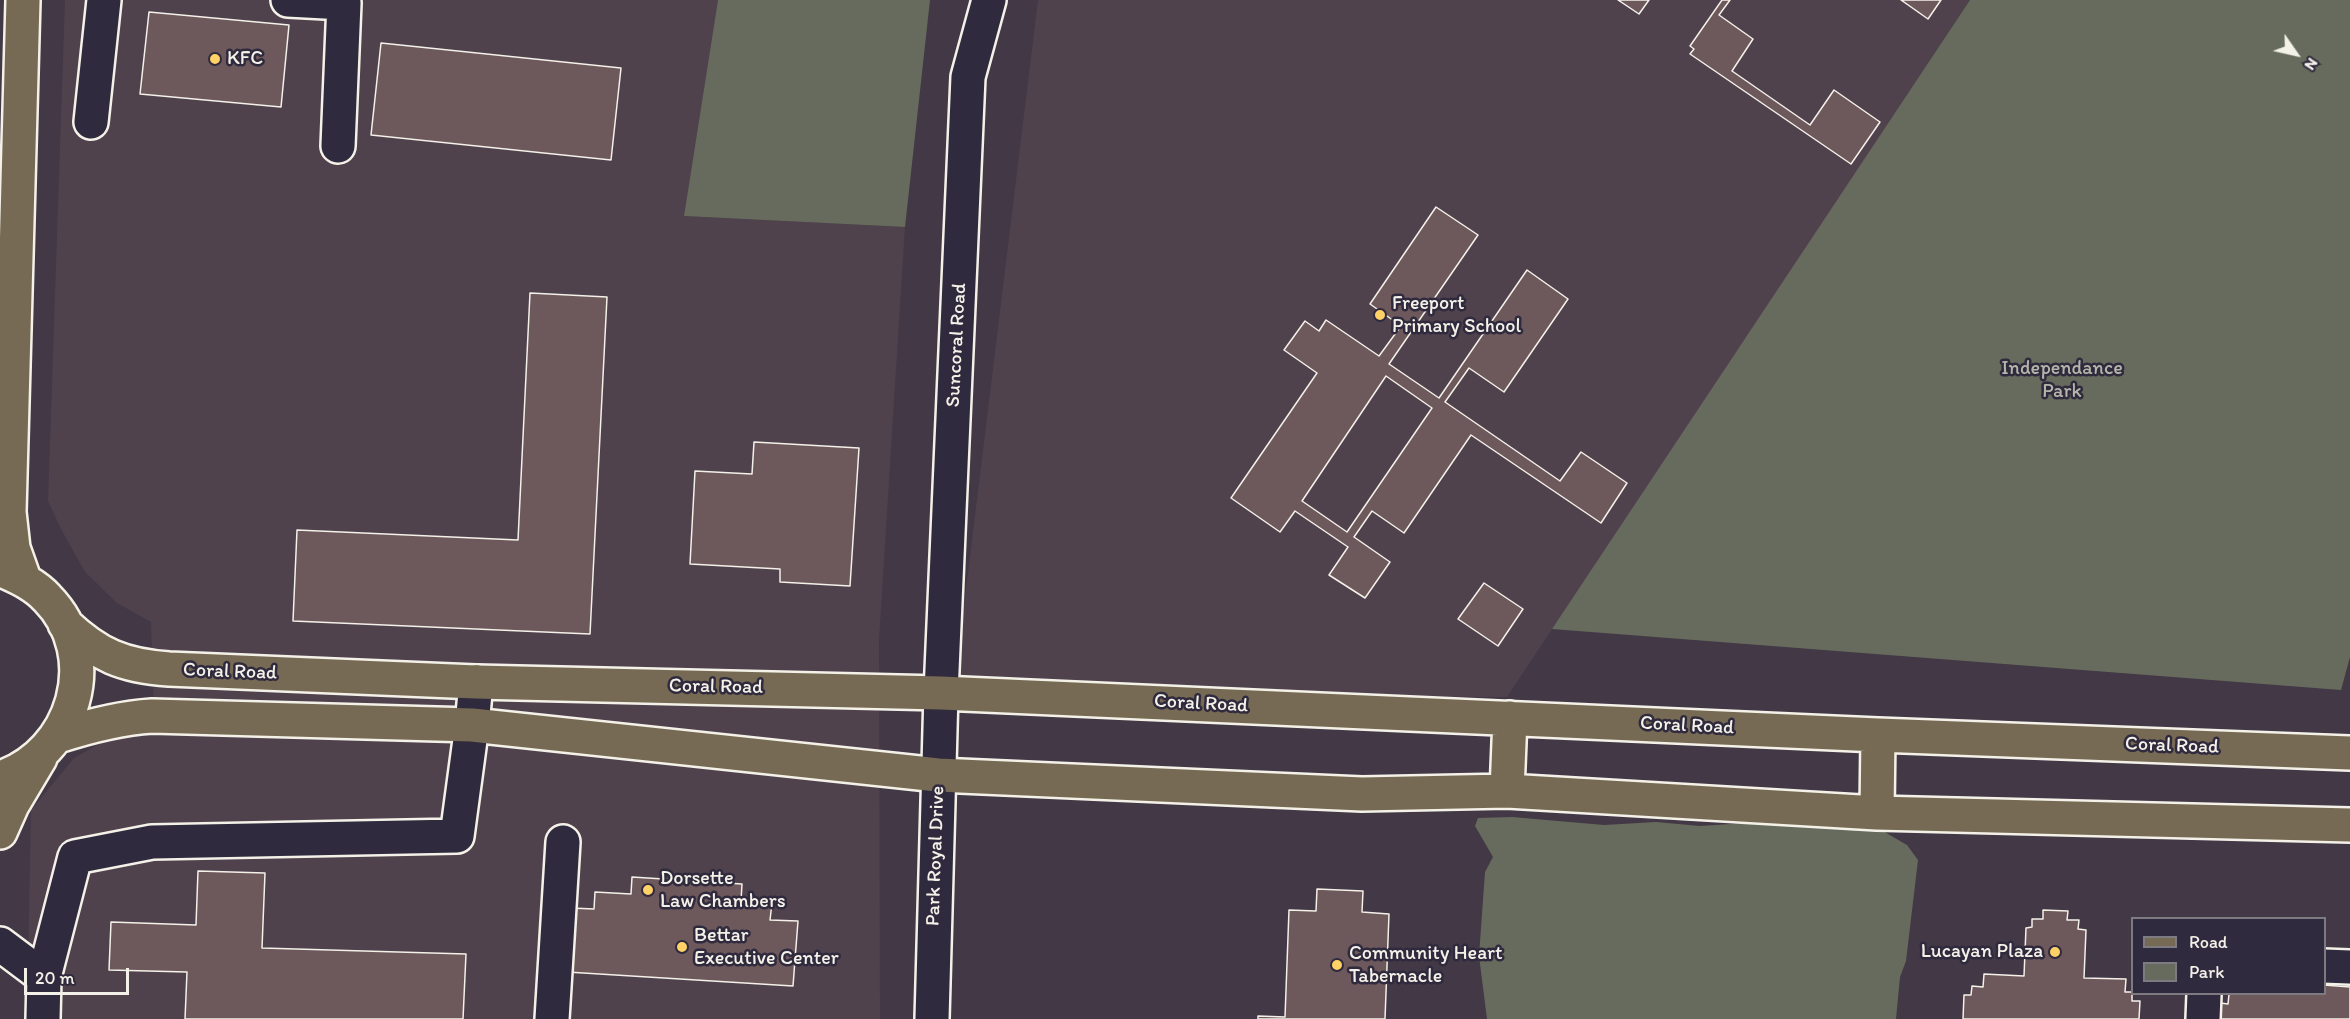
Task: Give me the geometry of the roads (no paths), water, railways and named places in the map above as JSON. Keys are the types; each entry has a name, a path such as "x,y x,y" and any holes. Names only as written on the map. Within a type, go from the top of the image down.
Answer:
{"main road":[{"path":"0,832 12,805 71,710 76,681 75,652 65,624 48,598 12,574 13,548 9,512 9,111 23,0"},
{"name":"Coral Road","path":"65,624 88,645 106,655 154,668 476,682 941,693 1878,735 2350,753"},
{"path":"0,778 16,773 50,745 103,722 127,717 152,716 472,726 938,775 1362,794 1507,791 1877,813 2350,825"},
{"path":"1507,791 1510,718"},
{"path":"1877,813 1878,735"}],"street":[{"path":"92,123 104,0"},
{"path":"288,0 344,3 338,146"},
{"name":"Suncoral Road","path":"941,693 968,77 989,0"},
{"path":"43,1019 44,977 75,857 152,842 457,836 476,682"},
{"name":"Park Royal Drive","path":"932,1019 941,693"},
{"path":"552,1019 563,842"},
{"path":"0,944 44,977"},
{"path":"2326,966 2350,967"},
{"path":"2203,1019 2204,995"}],"place":[{"name":"KFC","path":"215,59"},
{"name":"Freeport Primary School","path":"1380,315"},
{"name":"Dorsette Law Chambers","path":"648,890"},
{"name":"Bettar Executive Center","path":"682,947"},
{"name":"Lucayan Plaza","path":"2055,952"},
{"name":"Community Heart Tabernacle","path":"1337,965"}],"park label":[{"name":"Independance Park","path":"2062,380"}]}
